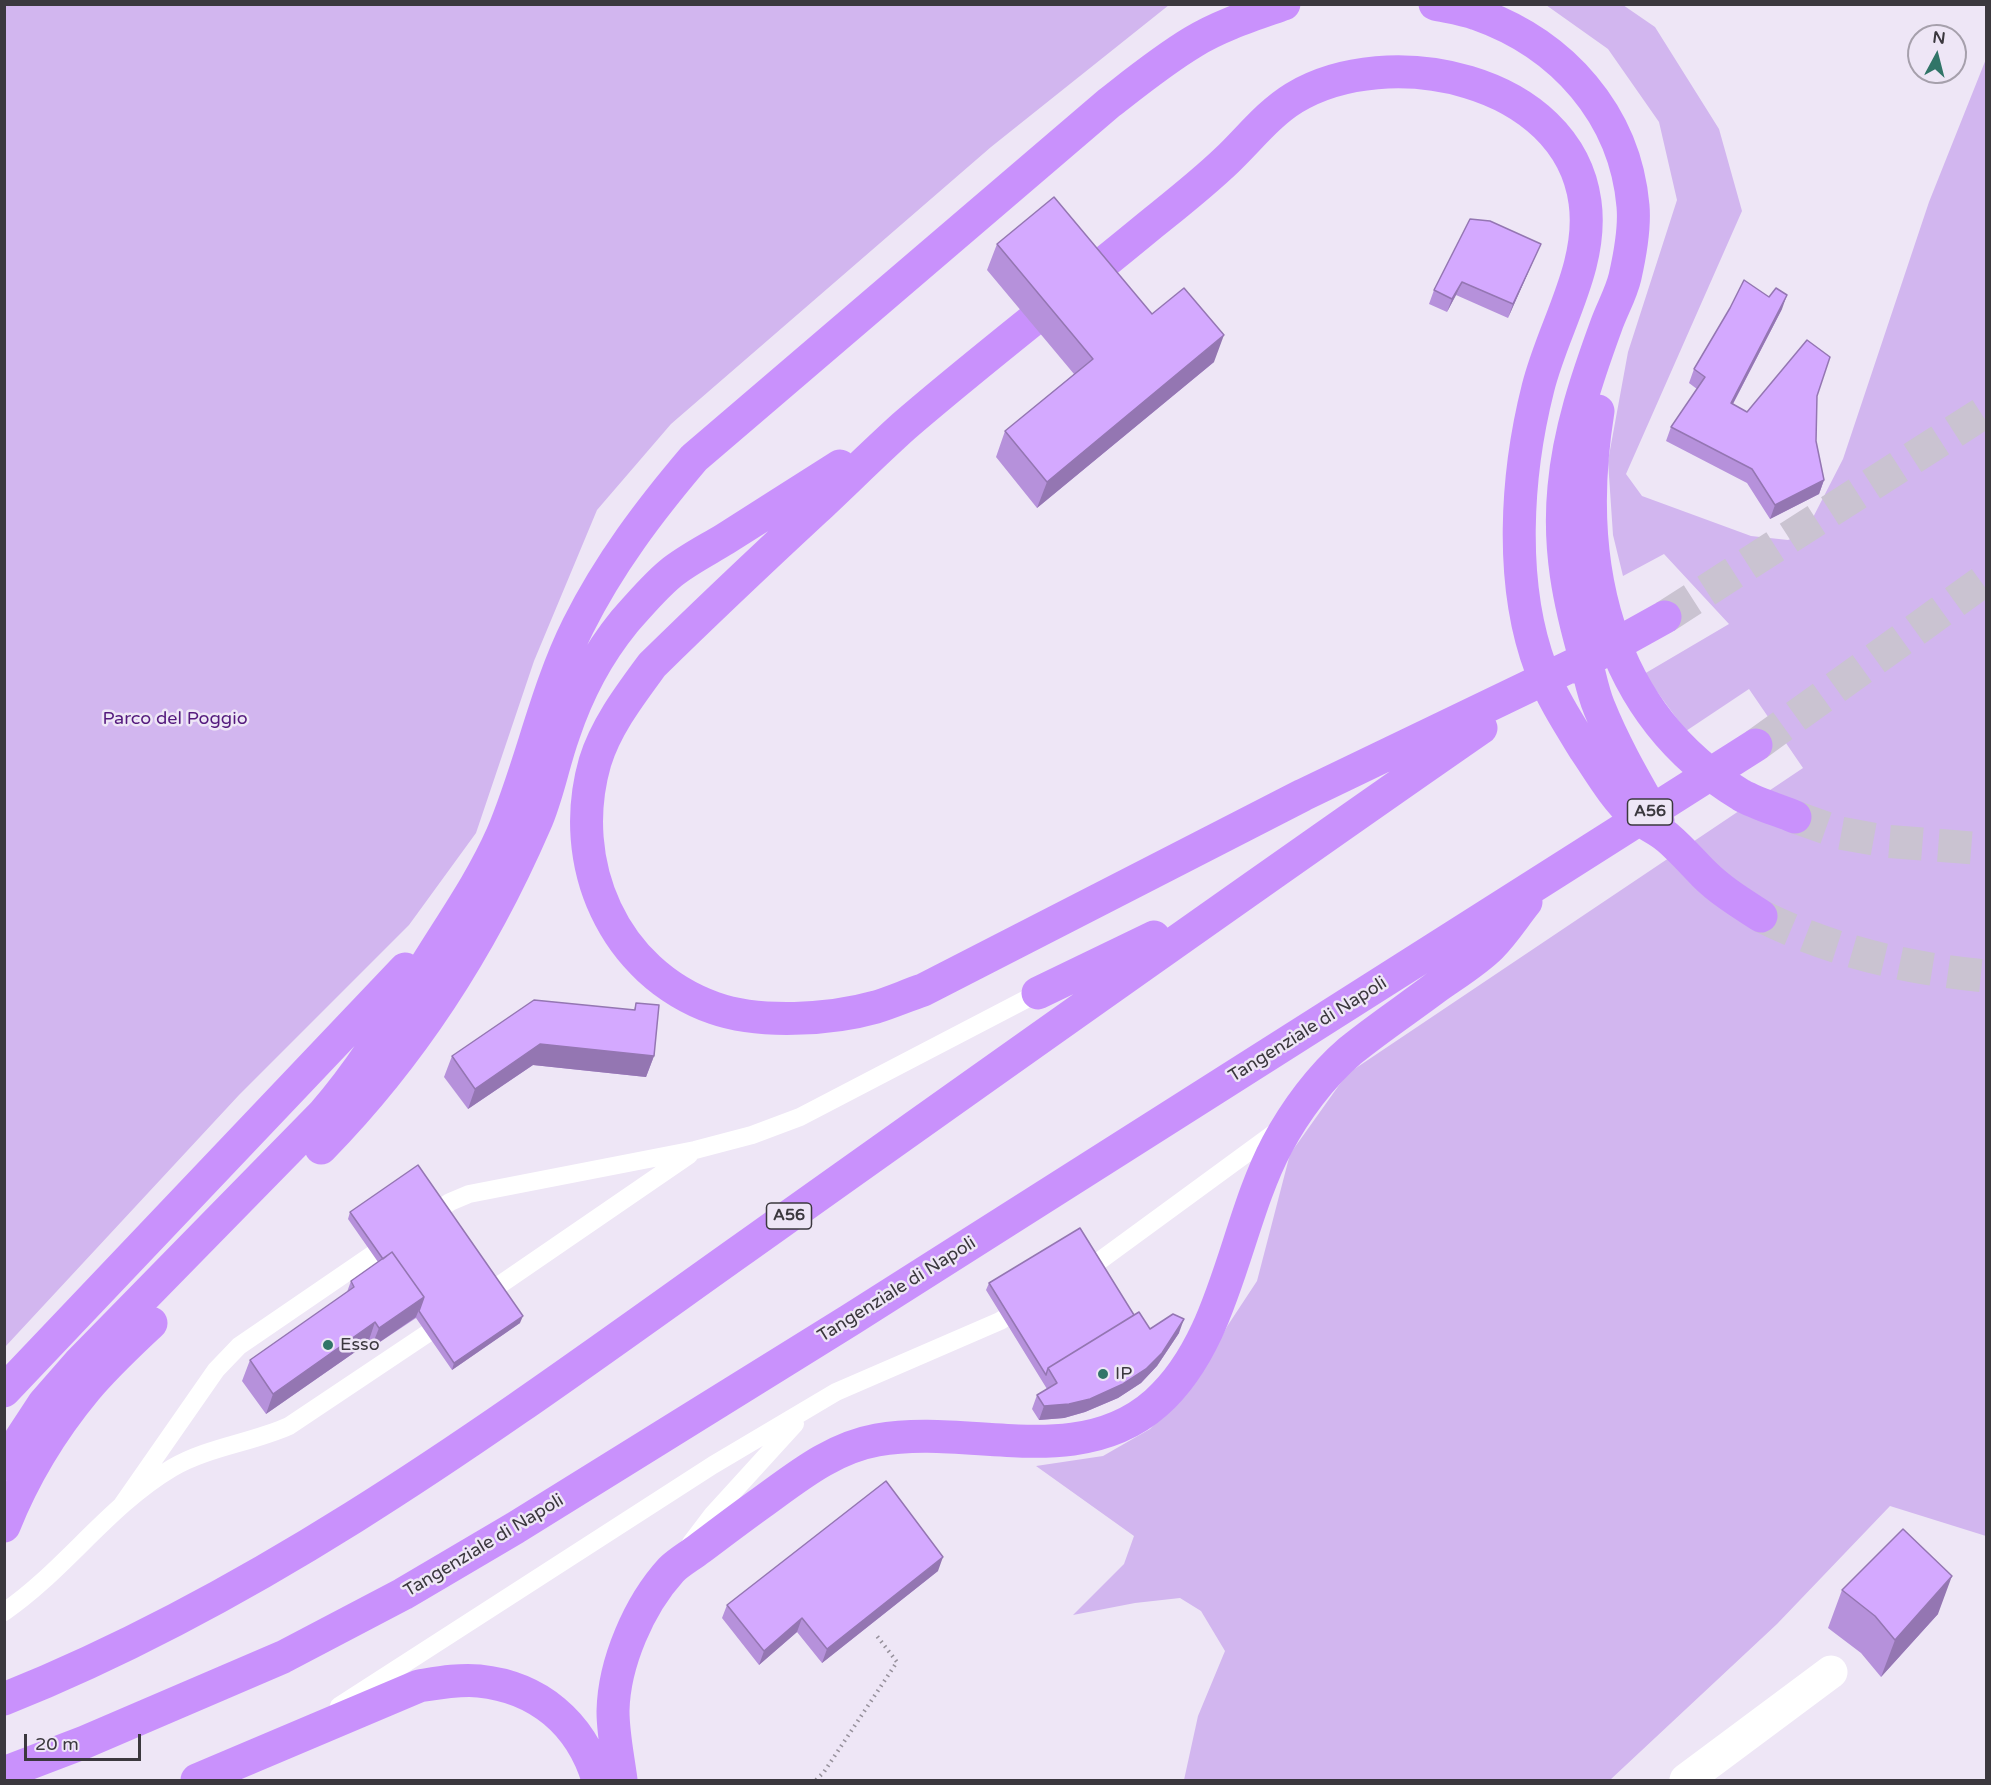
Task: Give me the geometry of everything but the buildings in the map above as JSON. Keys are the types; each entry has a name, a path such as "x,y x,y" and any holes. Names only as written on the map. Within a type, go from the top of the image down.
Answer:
{"highway":[{"path":"4,1464 44,1403 79,1363 315,1122 350,1082 479,880 501,837 519,793 556,681 577,627 609,569 638,526 694,458 1109,103 1152,70 1203,37 1238,20 1284,4"},
{"path":"1435,4 1475,13 1511,28 1543,48 1576,78 1602,110 1620,143 1629,176 1634,208 1631,243 1624,279 1580,400 1570,444 1564,487 1565,574 1571,608 1598,705 1622,756 1666,836"},
{"path":"1665,617 1592,656 1499,708 1303,795 923,990 876,1007 834,1015 794,1019 752,1016 715,1009 684,995 654,973 627,946 607,914 594,883 588,849 587,816 588,792 596,760 609,728 626,699 652,665 904,427 1207,179 1273,114 1295,98 1329,82 1367,75 1408,73 1449,76 1482,85 1516,102 1547,126 1568,150 1578,172 1585,198 1587,223 1582,261 1539,382 1525,454 1520,545 1524,596 1532,637 1541,670 1559,707 1607,784 1634,814 1666,836 1723,891 1761,916"},
{"path":"1607,323 1592,447 1590,528 1601,602 1612,640 1633,685 1658,722 1686,751 1718,779 1743,796 1795,817"},
{"path":"4,1526 15,1498 39,1454 87,1387 335,1134 366,1100 415,1038 467,957 521,856 537,821 564,732 580,692 600,656 623,624 672,572 904,427"},
{"name":"A56","path":"4,1699 52,1680 224,1596 331,1533 469,1442 1239,896 1499,708"},
{"name":"Tangenziale di Napoli","path":"4,1773 85,1742 283,1657 402,1594 505,1534 850,1320 1756,745"},
{"path":"4,1391 366,1013 423,950 479,880"},
{"path":"621,1780 614,1741 616,1679 624,1652 637,1623 653,1594 672,1569 807,1469 838,1451 874,1440 910,1435 1005,1442 1069,1439 1099,1434 1129,1422 1155,1404 1174,1385 1192,1360 1212,1319 1253,1200 1277,1145 1299,1110 1325,1076 1349,1052 1489,948 1544,880"},
{"path":"1038,993 1239,896"},
{"path":"197,1780 419,1686 448,1681 478,1680 531,1694 550,1708 568,1724 583,1744 598,1780"}],"street":[{"path":"1686,1780 1831,1672"}],"lane":[{"path":"115,1511 216,1370 239,1346 450,1202 470,1194 695,1150 752,1135 800,1117 1038,993"},
{"path":"1069,1280 1098,1262 1270,1138 1299,1110"},
{"path":"4,1612 21,1601 115,1511 171,1469 194,1457 268,1436 289,1426 695,1150"},
{"path":"271,1749 713,1465 836,1392 1000,1321 1039,1297"},
{"path":"672,1569 713,1514 810,1409"}],"path":[{"path":"816,1780 824,1772 897,1662 877,1636"}],"green space":[{"name":"Parco del Poggio","path":"5,4 1169,5 991,147 671,424 597,510 534,661 476,833 409,925 239,1095 5,1347"},
{"path":"1546,5 1623,5 1655,27 1719,129 1742,211 1626,474 1642,496 1751,536 1788,540 1805,533 1843,459 1929,202 1986,59 1986,1536 1890,1506 1777,1624 1610,1780 1184,1780 1198,1716 1225,1651 1201,1611 1180,1598 1135,1603 1073,1615 1124,1564 1134,1536 1036,1466 1103,1456 1150,1429 1201,1374 1228,1325 1257,1281 1290,1154 1347,1074 1803,768 1749,689 1686,731 1644,674 1729,624 1664,554 1623,576 1613,535 1608,461 1628,352 1677,200 1659,122 1608,49"}],"tunnel":[{"path":"1665,617 1986,411"},
{"path":"1756,745 1986,579"},
{"path":"1795,817 1840,833 1884,841 1986,849"},
{"path":"1761,916 1843,949 1928,969 1986,976"}],"place":[{"name":"Esso","path":"328,1345"},
{"name":"IP","path":"1103,1374"}]}
